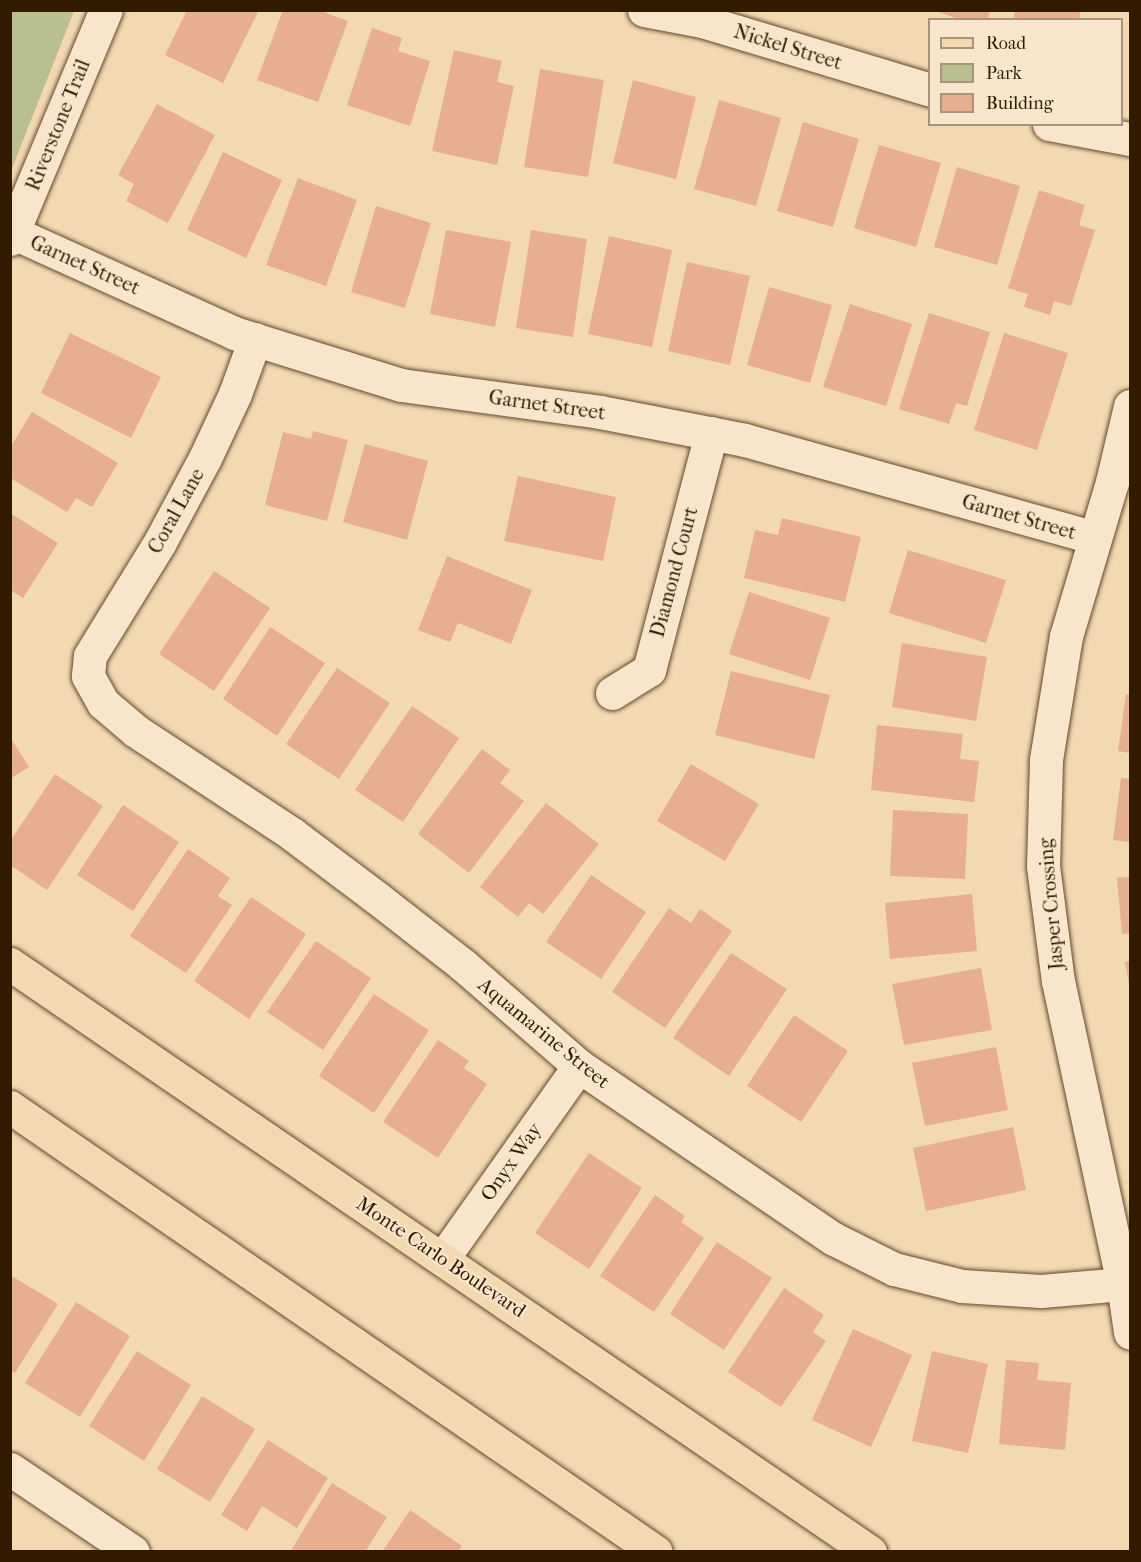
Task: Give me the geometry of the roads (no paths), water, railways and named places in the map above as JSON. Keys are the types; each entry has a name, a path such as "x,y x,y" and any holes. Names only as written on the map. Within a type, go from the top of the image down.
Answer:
{"main road":[{"name":"Monte Carlo Boulevard","path":"10,964 870,1551"},
{"path":"10,1107 656,1551"}],"street":[{"name":"Riverstone Trail","path":"12,236 105,10"},
{"name":"Nickel Street","path":"644,10 702,21 928,89"},
{"path":"1059,126 1131,139"},
{"name":"Garnet Street","path":"12,236 255,339 401,385 600,412 745,440 1095,538"},
{"name":"Coral Lane","path":"88,676 90,656 160,542 206,458 235,394 255,339"},
{"name":"Jasper Crossing","path":"1131,406 1066,636 1046,760 1043,866 1058,981 1123,1284 1131,1332"},
{"name":"Diamond Court","path":"612,693 649,670 711,433"},
{"name":"Aquamarine Street","path":"88,676 103,704 136,731 292,834 377,898 463,965 579,1066 834,1239 894,1269 962,1286 1041,1291 1123,1284"},
{"name":"Onyx Way","path":"443,1258 579,1066"},
{"path":"10,1468 133,1551"}]}
